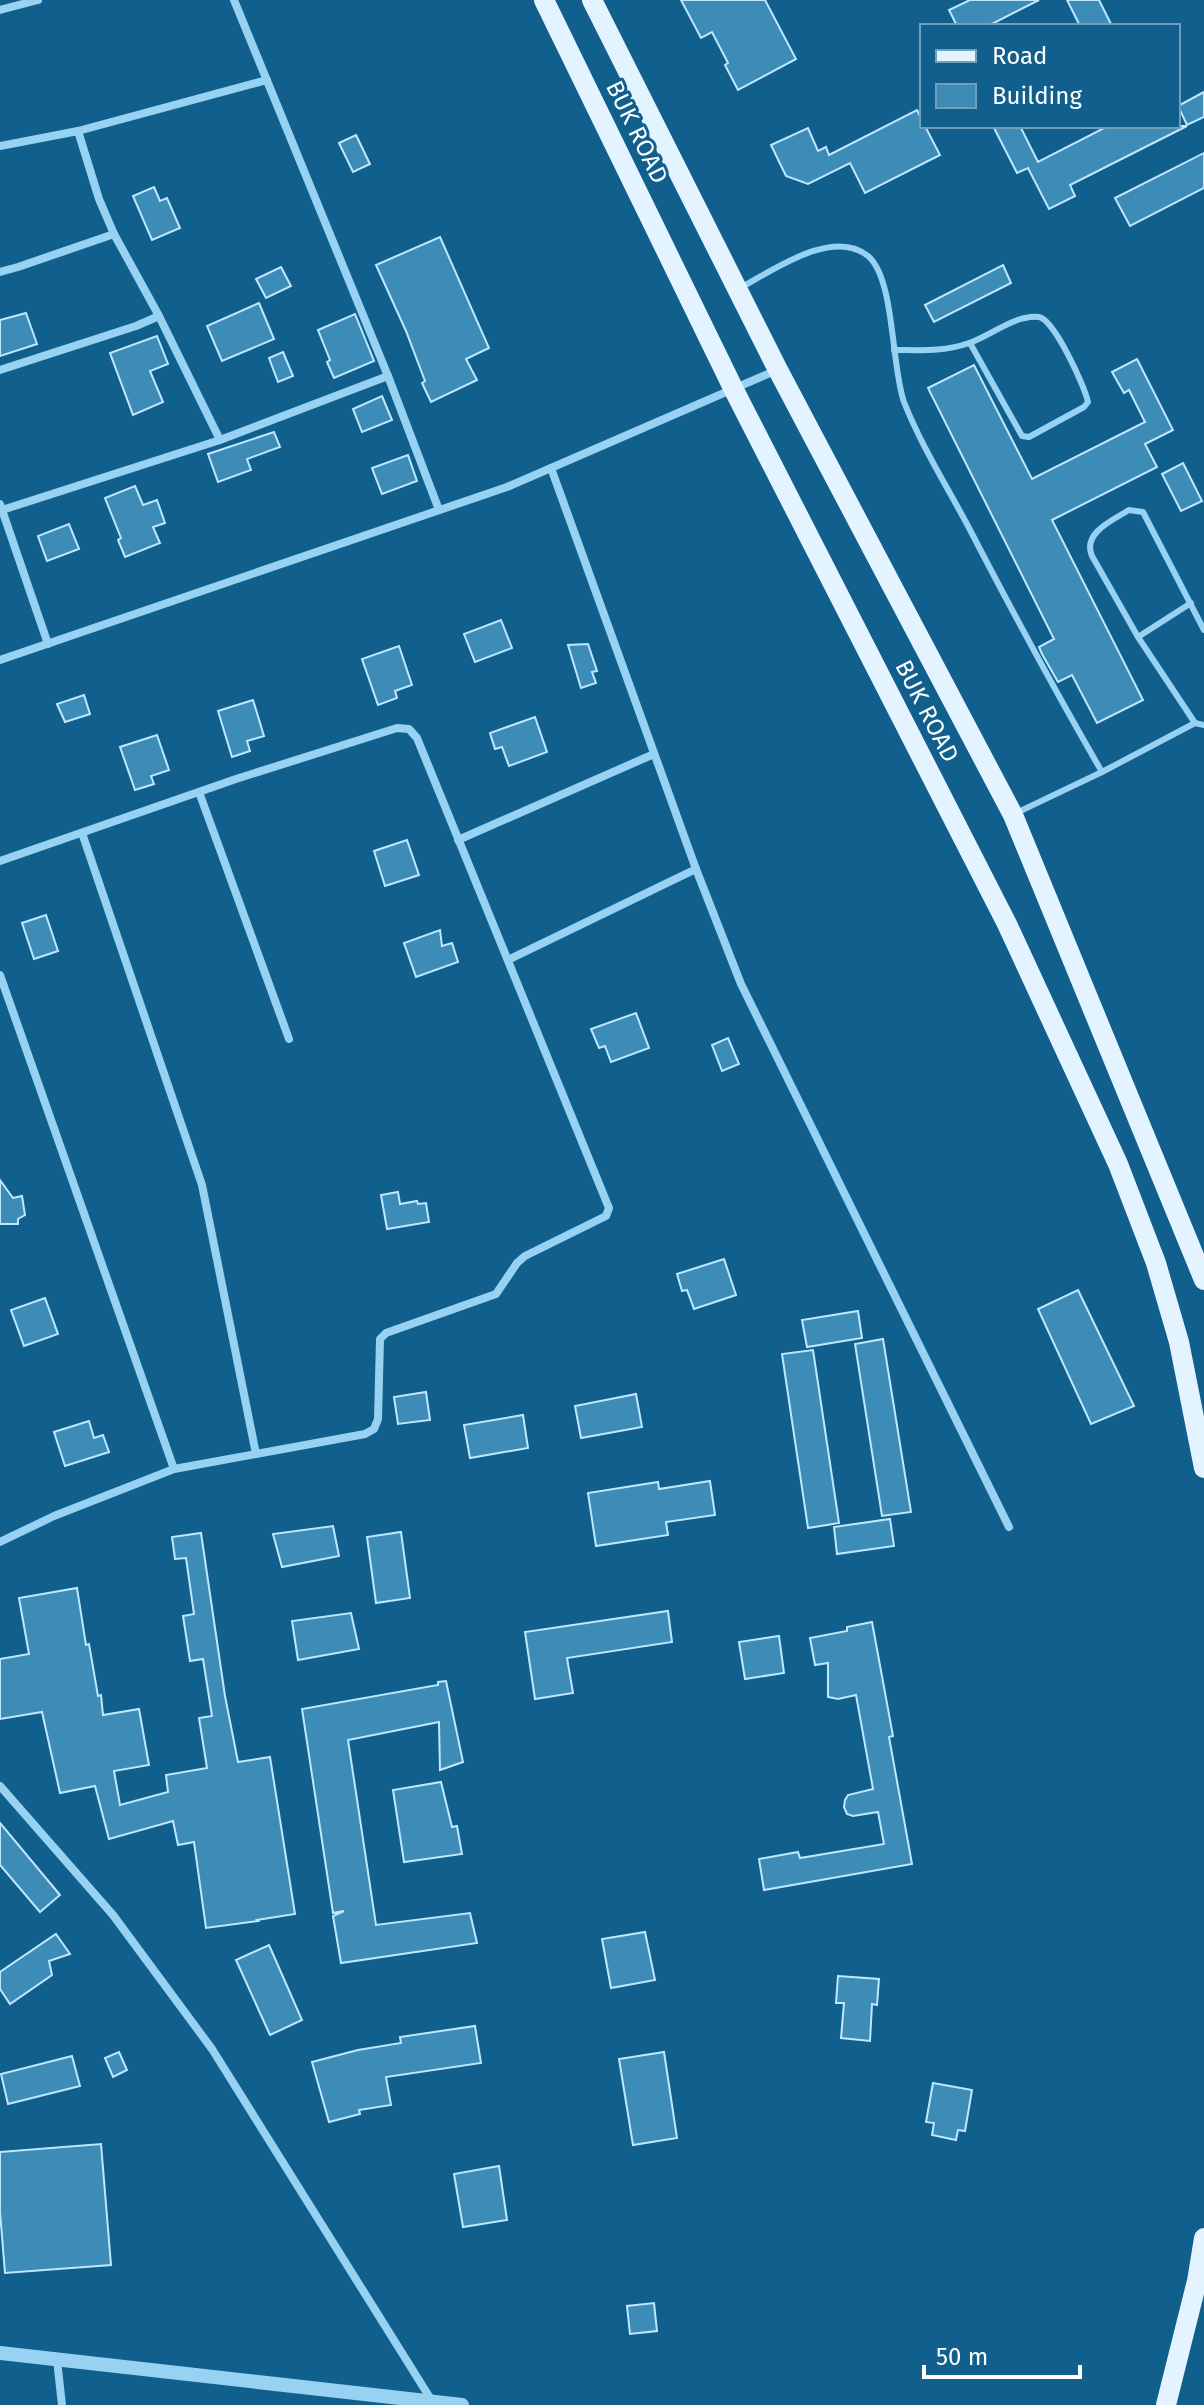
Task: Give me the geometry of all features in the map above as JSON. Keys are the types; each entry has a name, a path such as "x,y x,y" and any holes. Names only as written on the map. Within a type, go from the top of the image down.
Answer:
{"main road":[{"name":"BUK ROAD","path":"544,0 734,390 1000,910 1118,1164 1156,1263 1179,1342 1204,1468"},
{"name":"BUK ROAD","path":"592,0 778,370 1013,815 1204,1280"},
{"path":"1166,2405 1197,2281 1204,2238"}],"street":[{"path":"0,10 38,0"},
{"path":"234,0 388,376 439,510"},
{"path":"0,146 78,131 267,80"},
{"path":"78,131 99,199 114,234 159,316 220,440"},
{"path":"0,272 114,234"},
{"path":"0,370 159,316"},
{"path":"0,660 507,487 778,370"},
{"path":"48,644 1,507 220,440 388,376"},
{"path":"551,468 696,869 741,984 1009,1527"},
{"path":"0,861 397,728 409,729 417,738 609,1208 606,1216 525,1256 496,1294 386,1333 380,1339 378,1419 374,1429 365,1434 174,1469 54,1516 0,1542"},
{"path":"458,840 654,754"},
{"path":"199,792 289,1039"},
{"path":"82,833 202,1185 256,1454"},
{"path":"508,960 696,869"},
{"path":"0,975 174,1469"},
{"path":"0,1786 113,1915 212,2049 432,2402"},
{"path":"0,2353 462,2405"},
{"path":"57,2360 62,2405"}],"lane":[{"path":"737,290 811,250 841,244 868,256 882,277 901,393 917,435 1040,665 1102,772"},
{"path":"894,350 941,351 970,343 1024,319 1040,317 1049,321 1088,402 1029,437 1022,436 970,343"},
{"path":"1195,723 1138,637 1090,551 1093,536 1129,510 1143,512 1204,630"},
{"path":"1138,637 1191,603"},
{"path":"1013,815 1195,723 1204,725"}],"building":[{"path":"681,0 765,0 796,59 738,90 712,32 701,38"},
{"path":"970,0 1039,0 992,24 956,24 949,10"},
{"path":"1067,0 1099,0 1111,24 1079,24"},
{"path":"1204,92 1204,117 1187,125 1180,105"},
{"path":"917,110 920,128 926,128 940,155 865,193 850,163 808,184 786,176 771,145 808,128 818,151 826,147 829,155"},
{"path":"1187,126 1070,185 1075,196 1049,209 1028,168 1017,173 994,128 1021,128 1038,162 1104,128"},
{"path":"356,135 370,164 353,172 339,143"},
{"path":"1204,153 1204,188 1130,226 1115,198"},
{"path":"154,187 160,201 167,198 180,228 152,240 133,196"},
{"path":"440,237 489,348 466,359 477,380 431,402 406,331 376,265"},
{"path":"1003,265 1011,283 934,322 925,305"},
{"path":"281,267 291,286 266,298 256,279"},
{"path":"259,303 274,339 222,361 207,326"},
{"path":"26,313 37,344 0,356 0,320"},
{"path":"355,314 374,361 334,378 318,330"},
{"path":"157,336 168,364 150,371 163,402 133,415 110,353"},
{"path":"283,352 293,376 278,382 269,358"},
{"path":"1137,359 1173,430 1145,444 1157,467 1052,520 1143,700 1097,723 1072,675 1058,682 1042,654 1039,647 1054,639 928,388 974,365 1032,479 1145,422 1129,390 1124,393 1112,372"},
{"path":"382,396 392,420 362,432 353,409"},
{"path":"274,432 280,447 247,459 251,470 218,482 208,454"},
{"path":"408,455 417,481 382,494 372,468"},
{"path":"1183,463 1202,501 1181,511 1162,474"},
{"path":"135,486 143,505 157,500 165,523 153,527 160,543 125,557 105,498"},
{"path":"69,524 79,549 47,561 38,536"},
{"path":"501,620 512,648 475,662 464,634"},
{"path":"588,644 597,671 592,672 596,683 581,688 568,645"},
{"path":"399,646 412,685 395,691 397,698 378,705 362,659"},
{"path":"84,695 90,714 65,722 57,704"},
{"path":"253,700 264,736 247,741 250,751 232,757 218,711"},
{"path":"535,717 547,752 509,766 502,747 495,749 490,733"},
{"path":"157,735 169,770 151,776 154,784 135,790 120,747"},
{"path":"407,840 419,875 385,886 374,851"},
{"path":"46,915 58,951 34,959 22,923"},
{"path":"440,930 442,946 452,943 458,962 416,977 404,943"},
{"path":"636,1013 649,1048 611,1062 605,1046 599,1048 591,1029"},
{"path":"728,1038 739,1064 722,1071 712,1045"},
{"path":"0,1180 13,1198 22,1196 25,1215 18,1219 18,1224 0,1224"},
{"path":"398,1192 400,1204 426,1203 429,1222 387,1229 381,1195"},
{"path":"724,1259 736,1295 694,1309 687,1290 682,1291 677,1274"},
{"path":"1078,1290 1134,1406 1091,1424 1038,1309"},
{"path":"45,1298 58,1334 24,1346 11,1310"},
{"path":"858,1311 862,1338 807,1347 802,1320"},
{"path":"883,1339 911,1512 882,1516 855,1344"},
{"path":"813,1350 839,1523 808,1528 782,1354"},
{"path":"426,1392 430,1420 398,1424 394,1397"},
{"path":"636,1394 642,1427 581,1438 575,1406"},
{"path":"523,1415 528,1448 470,1458 464,1425"},
{"path":"89,1421 94,1438 103,1435 109,1452 65,1466 54,1432"},
{"path":"710,1481 715,1515 666,1522 668,1535 596,1546 588,1493 658,1482 659,1489"},
{"path":"890,1519 894,1546 837,1554 834,1527"},
{"path":"333,1526 339,1556 282,1567 273,1534"},
{"path":"401,1532 410,1598 376,1603 367,1537"},
{"path":"201,1533 238,1762 270,1757 295,1914 206,1928 194,1842 178,1845 173,1821 109,1839 95,1786 60,1793 42,1712 0,1719 0,1659 29,1654 19,1598 77,1588 86,1645 89,1644 103,1715 139,1709 149,1765 114,1771 120,1805 168,1792 166,1775 207,1768 199,1718 212,1716 203,1659 190,1661 183,1616 194,1614 186,1558 175,1559 172,1537"},
{"path":"668,1611 672,1642 567,1658 573,1693 535,1699 525,1632"},
{"path":"351,1613 359,1649 298,1660 292,1621"},
{"path":"872,1622 912,1864 764,1890 759,1859 798,1852 800,1858 884,1844 878,1812 853,1816 847,1814 844,1807 848,1795 873,1789 856,1695 838,1699 828,1697 828,1663 815,1665 810,1638 847,1631 847,1627"},
{"path":"779,1636 784,1673 745,1679 739,1642"},
{"path":"446,1681 463,1762 440,1770 439,1722 348,1740 376,1925 470,1913 477,1943 341,1963 333,1916 344,1911 333,1913 302,1709"},
{"path":"441,1782 452,1827 457,1826 462,1854 404,1862 393,1790"},
{"path":"0,1823 60,1895 40,1912 0,1865"},
{"path":"645,1932 655,1980 611,1988 602,1939"},
{"path":"56,1934 70,1954 49,1961 52,1975 10,2004 0,1989 0,1972"},
{"path":"269,1945 302,2020 270,2035 236,1960"},
{"path":"838,1976 879,1979 877,2005 872,2004 870,2041 841,2038 844,2003 836,2003"},
{"path":"475,2026 481,2063 386,2077 391,2105 359,2110 360,2114 329,2122 312,2062 401,2043 400,2037"},
{"path":"119,2052 127,2070 113,2077 105,2058"},
{"path":"664,2052 677,2138 633,2145 619,2059"},
{"path":"72,2056 80,2086 8,2104 1,2074"},
{"path":"933,2083 972,2090 965,2131 958,2130 956,2140 932,2135 934,2123 926,2122"},
{"path":"101,2144 111,2265 5,2273 0,2212 0,2152"},
{"path":"499,2166 507,2220 463,2227 454,2174"},
{"path":"654,2303 657,2331 630,2334 627,2306"}]}
